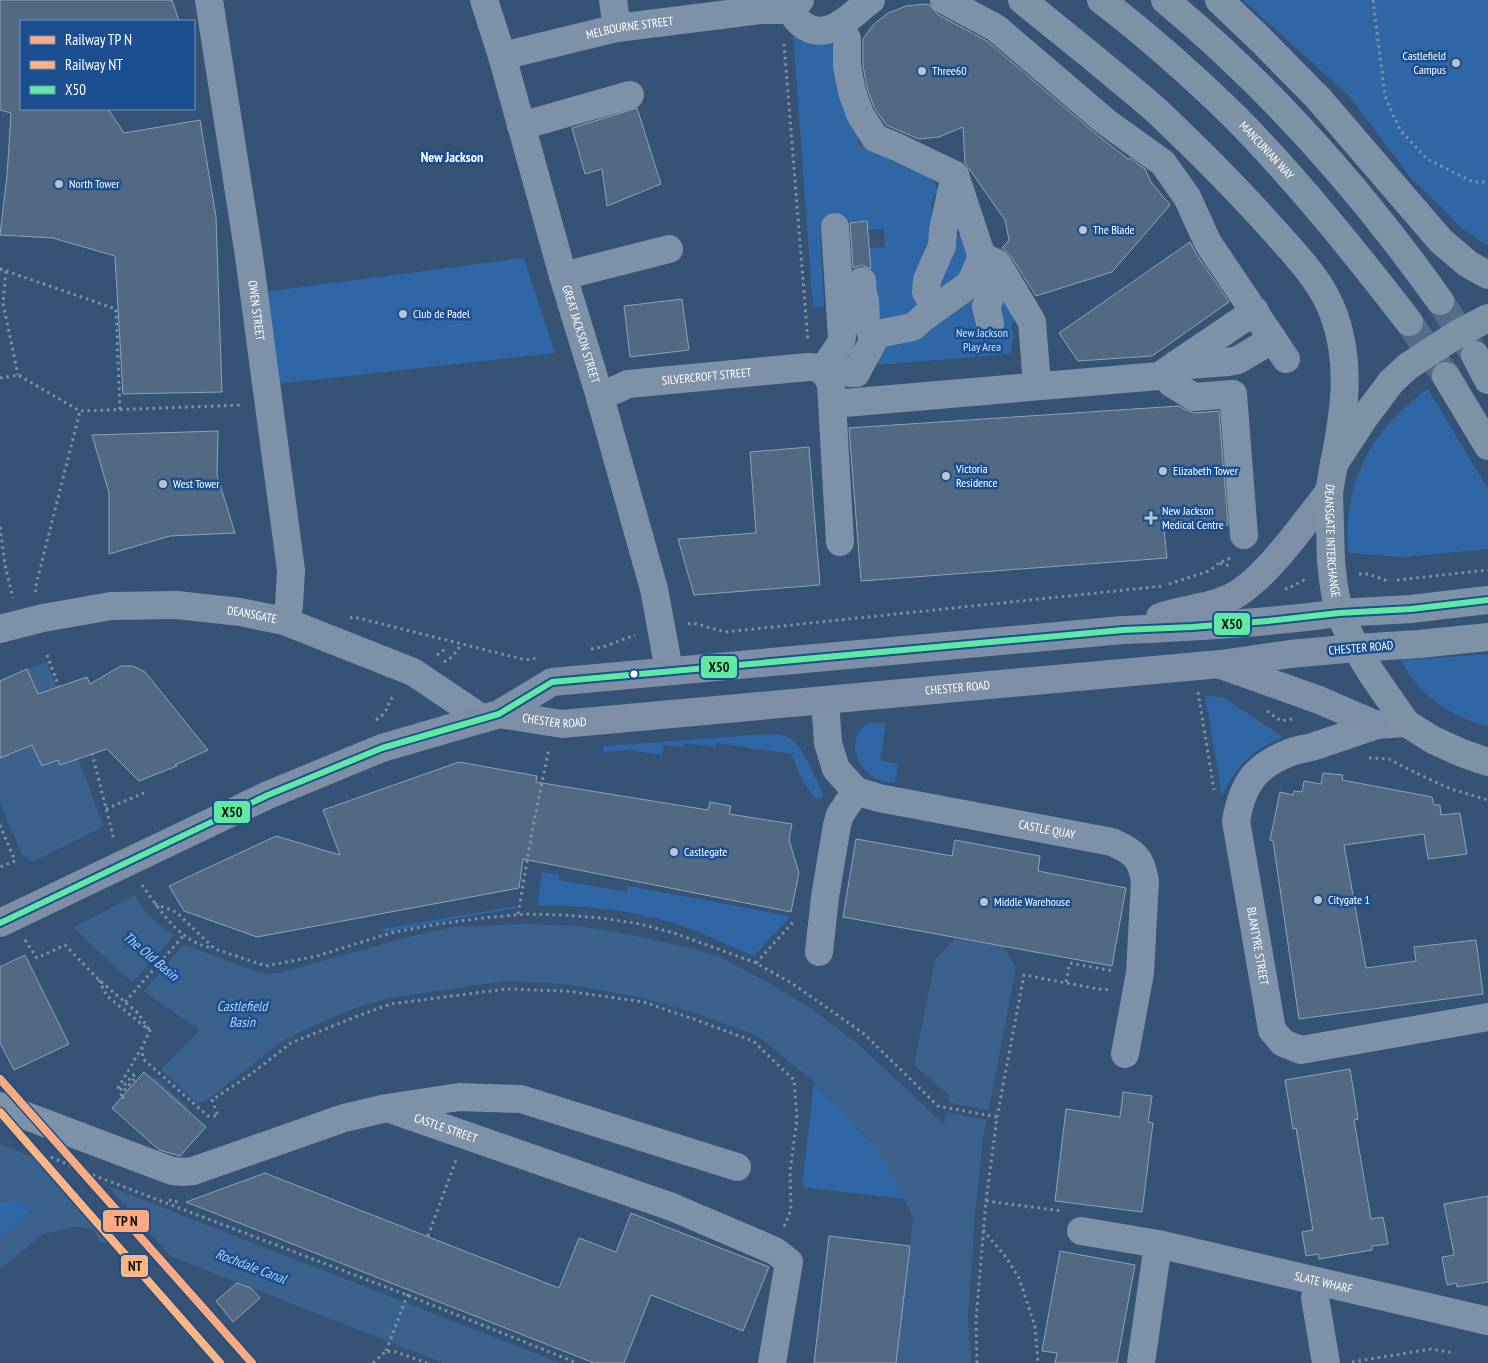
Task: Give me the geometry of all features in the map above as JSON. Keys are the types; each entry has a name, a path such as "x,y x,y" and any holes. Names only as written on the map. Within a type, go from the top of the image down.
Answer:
{"highway":[{"path":"1022,0 1073,40 1158,112 1255,210 1292,251 1319,287 1334,314 1342,344 1345,368 1345,402 1334,464"},
{"name":"MANCUNIAN WAY","path":"1101,0 1210,93 1236,119 1306,194 1350,245 1410,322"},
{"path":"1165,0 1235,62 1303,132 1382,223 1440,301"},
{"path":"1218,0 1261,40 1318,98 1441,241 1468,264 1488,274"},
{"name":"DEANSGATE INTERCHANGE","path":"1488,318 1459,333 1396,377 1377,399 1334,464 1329,492 1332,575 1340,613 1356,648 1406,723 1433,740 1488,762"},
{"path":"1475,356 1488,380"},
{"path":"1446,376 1488,446"},
{"name":"CHESTER ROAD","path":"1340,613 1411,609 1488,600"},
{"name":"CHESTER ROAD","path":"1356,648 1488,637"}],"main road":[{"path":"1124,630 1170,614 1215,604 1237,594 1270,564 1329,492"},
{"name":"CHESTER ROAD","path":"491,716 552,682 1124,630 1192,627 1340,613"},
{"name":"CHESTER ROAD","path":"491,716 562,724 1220,664 1290,654 1356,648"},
{"path":"1220,664 1319,700 1377,725 1406,723"},
{"path":"10,925 268,795 382,748 491,716"}],"street":[{"name":"OWEN STREET","path":"209,0 248,247 291,570 289,606 284,620"},
{"name":"GREAT JACKSON STREET","path":"484,0 502,56 563,276 600,397 654,589 669,670"},
{"path":"613,0 617,28"},
{"path":"796,5 798,22 810,29 824,30 839,25 871,0"},
{"path":"833,404 1172,375 1280,349 1208,243 1187,197 1163,163 1099,117 996,28 944,0"},
{"name":"MELBOURNE STREET","path":"502,56 556,41 617,28 796,5"},
{"path":"839,25 847,39 847,66 852,92 860,114 874,138 898,147 955,175 986,259 987,286 991,296 986,306 990,323"},
{"path":"521,126 630,95"},
{"path":"936,308 926,292 928,280 942,246 943,230 955,175"},
{"path":"824,365 841,343 842,337 835,227"},
{"path":"563,276 669,249"},
{"path":"824,365 856,373 877,334 914,327 936,308 970,284 986,259"},
{"path":"986,259 997,263 1032,322 1036,372"},
{"path":"862,281 863,294 866,300 866,323 874,338"},
{"path":"1172,375 1255,310"},
{"path":"824,365 831,385 833,404 840,542"},
{"name":"SILVERCROFT STREET","path":"600,397 628,384 824,365"},
{"path":"1172,375 1194,397 1233,394 1239,546"},
{"name":"DEANSGATE","path":"21,624 112,606 177,605 240,612 284,620 413,672 491,716"},
{"path":"819,952 825,897 840,815 856,791 836,769 828,743 825,700"},
{"name":"BLANTYRE STREET","path":"1377,725 1290,752 1270,762 1256,772 1246,785 1239,803 1236,821 1272,1030 1283,1043 1301,1050 1488,1017"},
{"name":"CASTLE QUAY","path":"856,791 879,798 1112,842 1131,851 1143,866 1145,881 1140,973 1125,1054"},
{"path":"0,1106 172,1171 184,1172 344,1118 387,1108 459,1097 521,1099 737,1167"},
{"name":"CASTLE STREET","path":"387,1108 672,1207 775,1251 789,1262 772,1363"},
{"name":"SLATE WHARF","path":"1081,1231 1158,1244 1488,1321"},
{"path":"1141,1363 1158,1244"},
{"path":"1315,1298 1326,1363"}],"path":[{"path":"1374,0 1385,96 1400,130 1427,159 1473,182 1488,182"},
{"path":"784,44 824,365"},
{"path":"0,270 116,309 120,410"},
{"path":"6,271 3,303 18,375"},
{"path":"0,378 18,375 80,411 250,405"},
{"path":"21,624 35,589 80,411"},
{"path":"0,528 5,565 21,624"},
{"path":"693,623 724,632 1164,586 1209,570 1239,546"},
{"path":"1219,563 1232,567"},
{"path":"1381,582 1488,570"},
{"path":"1352,574 1368,574 1389,581"},
{"path":"317,634 332,623 354,617 526,660 545,657"},
{"path":"590,650 606,646 632,635"},
{"path":"452,656 462,644"},
{"path":"437,655 445,650"},
{"path":"47,656 59,687"},
{"path":"1198,687 1216,800"},
{"path":"518,914 549,746"},
{"path":"1366,758 1390,759 1452,789 1488,800"},
{"path":"106,809 144,793"},
{"path":"0,825 15,861 0,867"},
{"path":"756,963 804,911 825,897"},
{"path":"155,904 176,912 215,949"},
{"path":"170,923 200,946 266,966 317,956 394,932 438,924 518,914 601,918 640,924 674,933 756,963 793,984 863,1034 938,1106 997,1117"},
{"path":"10,925 37,958 65,945 99,980 138,1013 150,1031"},
{"path":"125,1002 184,935"},
{"path":"1066,982 1070,963 1116,972 1118,964"},
{"path":"977,1363 976,1320 986,1200 997,1117 1024,975 1104,990 1136,988"},
{"path":"99,980 107,996 150,1031"},
{"path":"142,1047 143,1059 208,1116 218,1116 212,1100 292,1043 391,1004 506,989 566,991 644,1002 753,1042 794,1080 797,1119 790,1171 791,1210 781,1235"},
{"path":"127,1096 120,1098 136,1078 133,1075 120,1090 118,1088 150,1031"},
{"path":"50,1156 85,1172 407,1295 576,1363"},
{"path":"428,1236 457,1156"},
{"path":"986,1200 1067,1212 1081,1231"},
{"path":"983,1230 1005,1256 1019,1278 1035,1326 1038,1363"},
{"path":"373,1363 386,1351 409,1291"},
{"path":"1346,1363 1432,1350 1455,1353"},
{"path":"386,1351 396,1352 427,1363"}],"green space":[{"path":"1243,0 1488,0 1488,246 1463,229 1410,177 1349,96"},
{"path":"793,33 802,41 831,41 836,58 836,89 852,111 860,145 931,176 938,190 931,203 935,228 949,226 962,238 969,258 964,279 930,307 879,327 869,248 885,247 884,229 868,230 867,224 863,221 820,226 824,307 813,307"},
{"path":"524,258 555,353 278,384 264,292"},
{"name":"New Jackson Play Area","path":"994,278 1016,318 1011,326 1014,336 1010,354 878,365 876,347"},
{"path":"1428,389 1488,489 1488,549 1404,557 1348,553 1350,503 1364,460 1390,422"},
{"path":"1488,654 1488,727 1461,717 1437,703 1416,684 1401,660"},
{"path":"1205,696 1223,697 1283,737 1262,748 1246,760 1234,775 1222,796"},
{"path":"867,723 886,723 880,760 898,764 895,783 876,779 865,770 858,759 855,746 856,739"},
{"path":"779,734 791,739 803,752 824,794 821,798 815,799 803,781 791,754 717,743 715,747 684,743 683,747 664,745 662,755 626,750 602,753 604,746"},
{"path":"542,872 559,875 559,880 627,892 628,886 791,916 754,956 664,920 628,912 591,907 537,906"},
{"path":"516,906 516,908 384,932 383,929"},
{"path":"814,1082 873,1145 904,1199 802,1187"},
{"path":"12,1198 35,1207 0,1238 0,1201 4,1203"}],"water":[{"path":"47,662 56,688 37,694 27,669"},
{"name":"Castlefield Basin","path":"32,745 42,766 58,760 60,765 78,758 106,833 137,898 149,916 185,945 268,974 283,972 408,937 453,927 523,924 580,926 686,947 718,956 769,983 812,1009 858,1044 944,1124 950,1096 914,1065 935,960 955,939 1003,946 1016,968 982,1145 974,1225 968,1320 971,1363 896,1363 913,1220 904,1199 868,1139 814,1082 758,1036 698,1014 644,998 565,984 506,981 389,998 355,1008 281,1042 206,1101 197,1103 181,1117 147,1084 200,1030 149,995 119,971 74,928 34,862 22,855 0,803 0,758"},
{"name":"Rochdale Canal","path":"0,1144 560,1363 443,1363 162,1253 116,1243 99,1243 94,1229 75,1227 44,1234 0,1269 0,1238 35,1207 12,1198 3,1203 0,1201"}],"pier":[{"path":"106,825 137,894 71,929 31,863"},
{"path":"176,933 186,942 142,993 131,984"},
{"path":"160,1069 197,1103 191,1110 154,1076"},
{"path":"946,1102 991,1111 989,1120 944,1112"},
{"path":"42,1158 104,1182 175,1261 161,1255 120,1246"}],"building":[{"path":"0,0 172,0 179,20 20,20 20,110 109,110 124,133 200,120 216,217 222,392 123,394 115,256 53,238 0,235 7,176 11,113 0,110"},
{"path":"930,5 937,14 987,41 1096,134 1128,159 1130,158 1145,169 1151,182 1170,205 1112,272 1036,296 1010,255 1002,248 1009,240 1005,220 965,163 963,127 939,137 919,139 886,125 874,107 867,88 863,65 863,39 873,25 888,13 906,6"},
{"path":"637,108 661,184 607,206 602,169 585,174 572,128"},
{"path":"867,221 871,269 861,265 853,268 850,223"},
{"path":"1190,242 1229,302 1152,356 1078,361 1059,333"},
{"path":"682,299 689,350 630,357 624,306"},
{"path":"1179,406 1195,413 1219,411 1228,525 1164,529 1167,558 861,581 849,428"},
{"name":"West Tower","path":"218,431 217,475 235,533 170,536 109,554 109,493 92,435"},
{"path":"809,447 820,585 694,595 678,539 756,533 750,452"},
{"path":"121,666 133,666 145,672 208,750 175,765 177,766 139,781 107,749 60,765 58,760 42,766 32,745 0,758 0,681 27,669 38,694 87,677 90,684"},
{"path":"459,762 537,776 536,782 708,810 710,802 731,806 729,814 792,824 789,840 799,873 791,912 523,859 519,888 257,937 184,911 169,886 276,836 340,855 323,810"},
{"name":"Citygate 1","path":"1323,773 1343,775 1342,780 1432,797 1434,805 1440,805 1441,815 1460,813 1467,854 1428,859 1424,834 1344,845 1366,968 1416,961 1414,947 1476,940 1483,994 1299,1019 1273,841 1270,840 1280,792 1293,795 1294,791 1302,792 1304,781 1321,784"},
{"name":"Middle Warehouse","path":"856,839 952,856 955,840 1040,856 1038,871 1126,888 1112,966 843,917"},
{"path":"25,955 69,1044 14,1070 0,1043 0,967"},
{"path":"1350,1069 1358,1119 1354,1120 1371,1219 1383,1217 1388,1244 1372,1246 1372,1250 1319,1259 1318,1254 1306,1256 1302,1232 1313,1230 1296,1128 1293,1129 1285,1080"},
{"path":"144,1072 206,1127 180,1156 159,1150 112,1108"},
{"path":"1123,1092 1152,1096 1148,1122 1153,1123 1142,1212 1055,1201 1066,1109 1120,1117"},
{"path":"265,1173 559,1288 579,1238 616,1252 631,1213 769,1267 743,1331 651,1295 624,1363 594,1363 186,1202"},
{"path":"1488,1196 1488,1282 1457,1287 1456,1283 1447,1285 1442,1257 1454,1255 1444,1204"},
{"path":"829,1236 910,1246 896,1363 814,1363"},
{"path":"1060,1251 1135,1265 1117,1363 1055,1363 1057,1353 1042,1351"},
{"path":"237,1283 251,1288 260,1298 233,1322 216,1301"}],"tunnel":[{"path":"1440,301 1473,352"},
{"path":"1409,322 1446,376"}],"transit line":[{"name":"X50","path":"0,923 268,795 382,748 499,714 552,682 1123,630 1192,627 1339,613 1411,609 1488,600"},
{"path":"0,1079 252,1363"}],"rail line":[{"name":"NT","path":"0,1112 220,1363"}],"place":[{"name":"Castlefield Campus","path":"1456,63"},
{"name":"Three60","path":"922,71"},
{"name":"North Tower","path":"59,184"},
{"name":"The Blade","path":"1083,230"},
{"name":"Club de Padel","path":"403,314"},
{"name":"Elizabeth Tower","path":"1163,471"},
{"name":"Victoria Residence","path":"946,476"},
{"name":"West Tower","path":"163,484"},
{"name":"New Jackson Medical Centre","path":"1151,518"},
{"name":"Castlegate","path":"674,852"},
{"name":"Citygate 1","path":"1318,900"},
{"name":"Middle Warehouse","path":"984,902"}],"district":[{"name":"New Jackson","path":"452,157"}],"water label":[{"name":"The Old Basin","path":"151,956"}]}
